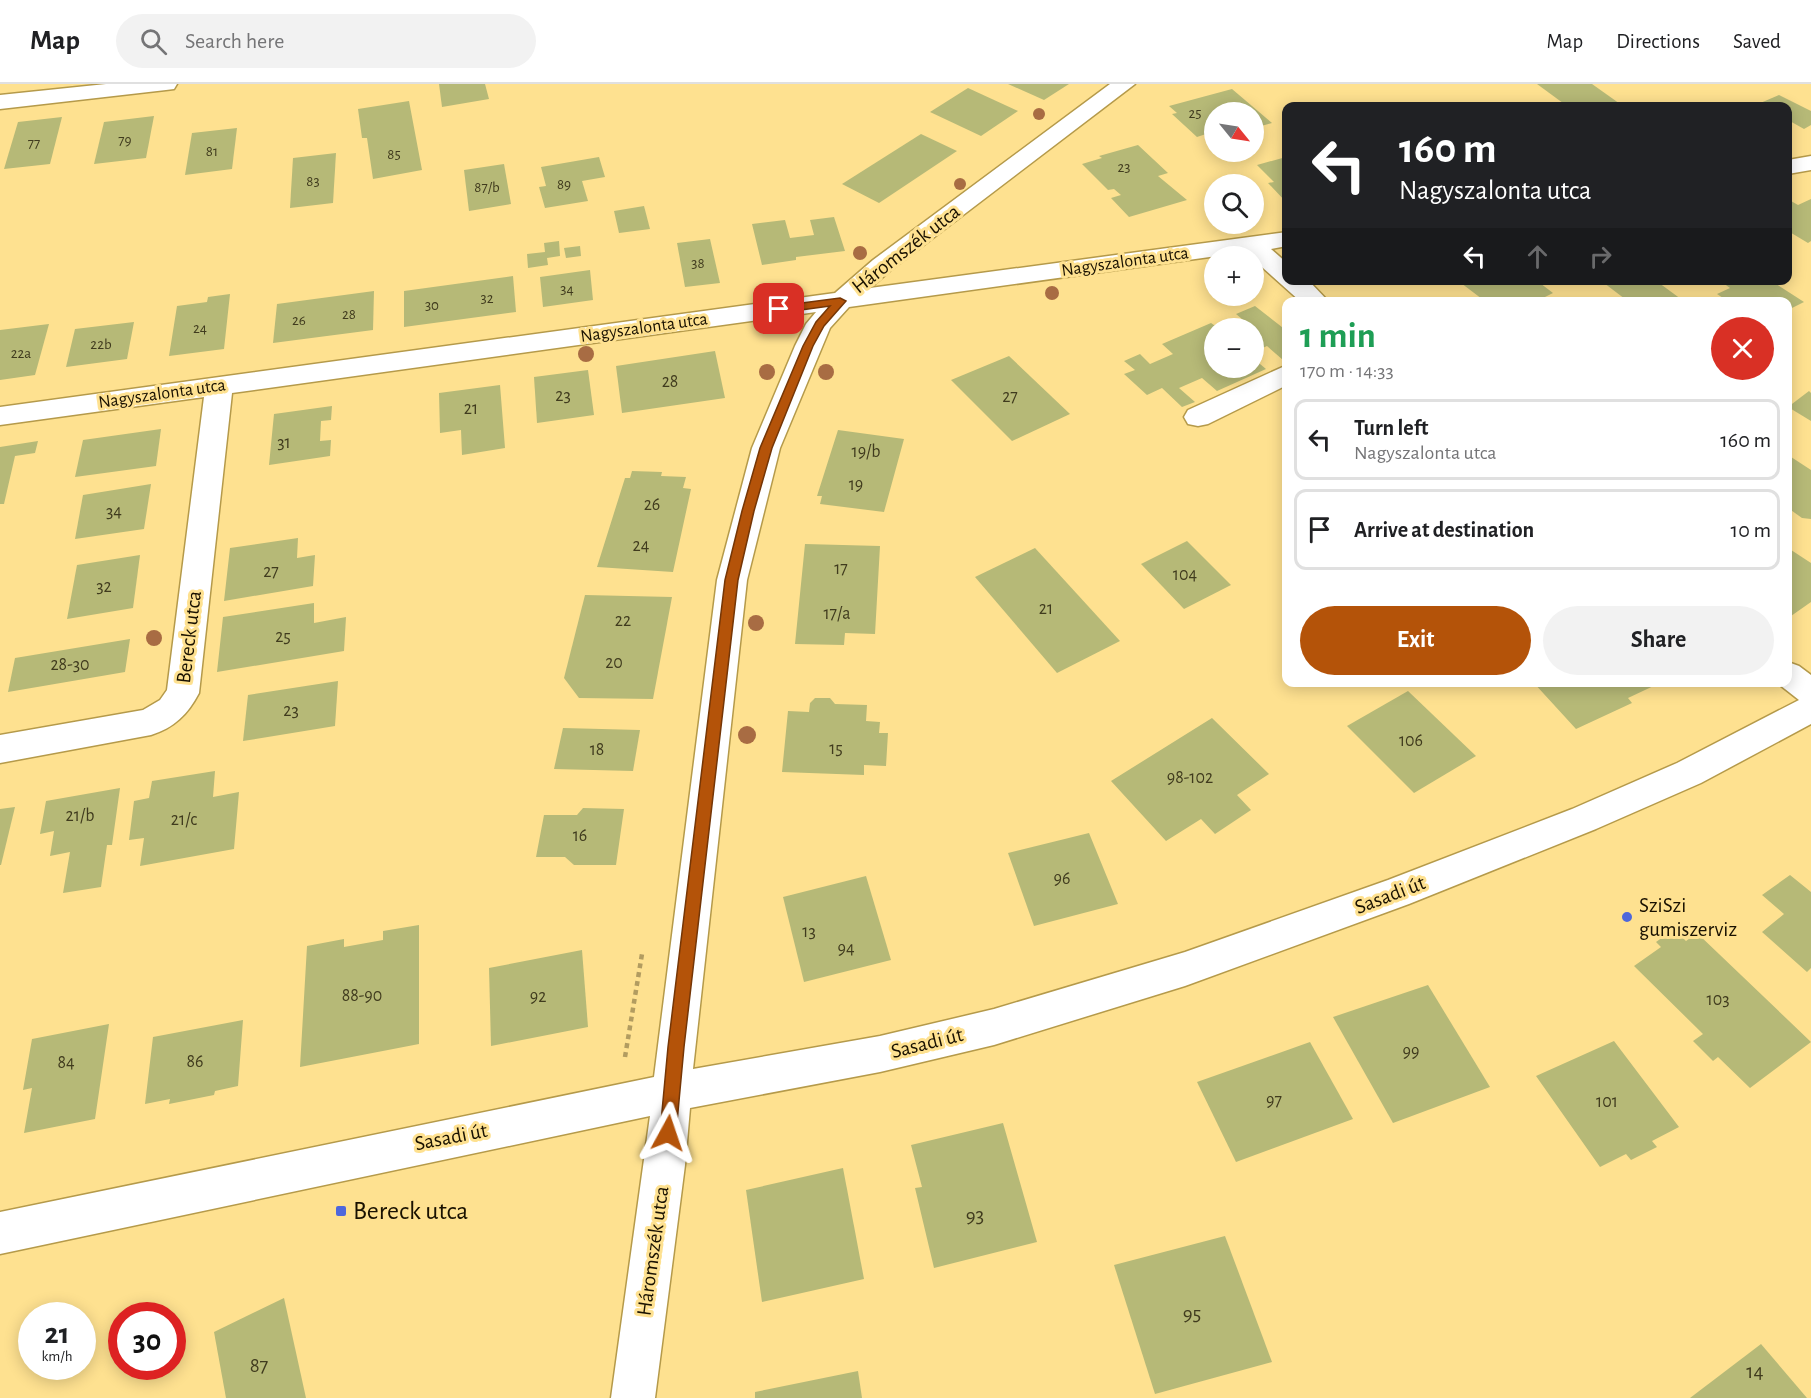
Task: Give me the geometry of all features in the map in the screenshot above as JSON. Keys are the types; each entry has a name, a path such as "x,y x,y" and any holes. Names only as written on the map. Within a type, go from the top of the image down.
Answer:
{"street":[{"path":"0,102 166,84"},
{"name":"Háromszék utca","path":"633,1398 665,1165 732,580 766,448 819,324 840,301 921,235 1124,84"},
{"path":"1792,166 1811,163"},
{"name":"Nagyszalonta utca","path":"0,416 1282,240"},
{"path":"1251,244 1282,272"},
{"path":"1298,285 1311,297"},
{"path":"1198,417 1282,376"},
{"name":"Bereck utca","path":"0,749 151,722 171,709 183,693 219,386"},
{"path":"1792,678 1811,692"},
{"name":"Sasadi út","path":"0,1233 281,1172 672,1092 880,1054 971,1033 1185,969 1396,893 1584,819 1689,773 1811,709"}],"building":[{"path":"439,84 485,84 489,99 442,107"},
{"path":"1008,84 1069,84 1044,100"},
{"path":"1537,84 1592,84 1617,102 1562,102"},
{"path":"968,88 1018,111 981,136 930,112"},
{"path":"1232,89 1247,102 1204,102 1204,135 1197,137 1172,114 1177,113 1169,106"},
{"path":"1779,95 1811,111 1811,125 1804,129 1792,122 1792,102 1763,102"},
{"path":"409,101 422,170 373,179 367,138 362,138 358,109"},
{"path":"154,116 146,158 94,164 104,122"},
{"path":"1264,116 1272,123 1264,125"},
{"path":"62,117 50,164 4,169 18,122"},
{"path":"237,128 232,169 185,175 192,133"},
{"path":"921,134 957,151 879,203 842,184"},
{"path":"1138,145 1168,173 1158,176 1187,200 1129,217 1111,198 1121,195 1114,189 1108,190 1082,164 1102,158 1099,156"},
{"path":"336,153 333,203 290,208 293,158"},
{"path":"599,157 605,177 582,181 588,201 545,208 539,187 546,186 541,167"},
{"path":"1282,158 1282,198 1268,183 1274,182 1257,165"},
{"path":"504,164 511,204 469,211 464,170"},
{"path":"1811,199 1811,241 1808,243 1792,233 1792,202 1798,205"},
{"path":"644,206 650,229 619,233 614,211"},
{"path":"834,217 845,251 796,257 796,260 762,265 752,224 785,220 790,238 814,235 810,220"},
{"path":"710,239 720,283 685,287 677,243"},
{"path":"559,241 560,256 547,258 548,265 528,268 527,254 545,252 544,243"},
{"path":"580,246 581,256 566,258 564,248"},
{"path":"590,270 593,300 543,307 540,277"},
{"path":"513,276 516,312 404,327 404,291"},
{"path":"1464,285 1543,285 1553,293 1545,297 1479,297"},
{"path":"1607,285 1662,285 1678,297 1622,297"},
{"path":"1726,285 1778,285 1804,302 1792,308 1792,297 1722,297 1717,294 1730,288"},
{"path":"374,291 373,330 273,343 277,304"},
{"path":"230,294 224,349 169,356 177,306 207,302 208,297"},
{"path":"1255,306 1282,327 1282,359 1267,346 1264,347 1264,318 1241,318 1236,314"},
{"path":"134,322 127,359 66,367 75,329"},
{"path":"49,324 35,375 0,380 0,330"},
{"path":"1204,326 1204,378 1246,378 1217,391 1202,378 1179,388 1195,402 1182,407 1162,388 1147,395 1124,374 1135,370 1124,361 1140,354 1150,364 1173,354 1162,344"},
{"path":"715,351 725,398 622,413 616,366"},
{"path":"1009,356 1070,414 1012,441 951,380"},
{"path":"588,370 594,415 537,423 534,377"},
{"path":"500,385 505,448 462,455 461,430 440,433 439,393"},
{"path":"1809,391 1811,393 1811,421 1792,409 1792,404"},
{"path":"332,406 331,420 321,421 320,441 331,440 330,456 269,465 274,414"},
{"path":"161,429 156,466 75,477 83,440"},
{"path":"838,430 904,439 884,512 820,504 822,496 817,496"},
{"path":"38,441 35,453 15,456 4,504 0,504 0,447"},
{"path":"1792,458 1811,470 1811,519 1802,518 1792,511"},
{"path":"632,471 662,472 661,476 686,477 683,488 691,489 673,572 597,567 625,478 630,478"},
{"path":"151,484 144,529 75,539 83,495"},
{"path":"298,538 297,558 315,555 313,586 224,601 230,548"},
{"path":"1187,541 1231,585 1184,609 1141,564"},
{"path":"805,544 880,546 875,634 845,633 844,645 795,644"},
{"path":"1035,548 1120,641 1057,673 975,577"},
{"path":"1792,551 1811,563 1811,602 1792,615"},
{"path":"140,555 133,608 67,619 77,565"},
{"path":"585,595 672,597 653,699 579,698 564,678"},
{"path":"314,603 314,623 346,617 344,651 217,672 223,617"},
{"path":"130,639 125,672 8,692 15,658"},
{"path":"338,681 335,726 243,741 248,695"},
{"path":"1538,687 1651,687 1628,698 1632,703 1576,729"},
{"path":"1408,691 1476,756 1414,793 1347,726"},
{"path":"815,698 830,698 835,704 867,705 866,721 880,722 879,733 888,733 886,766 864,765 864,775 782,772 788,711 809,712 810,703"},
{"path":"1212,718 1269,774 1237,795 1251,810 1215,834 1201,819 1166,841 1111,781"},
{"path":"563,728 640,730 633,771 554,769"},
{"path":"215,771 213,797 239,792 234,849 140,866 144,838 129,840 134,801 149,798 152,781"},
{"path":"120,788 112,845 107,845 101,887 63,893 70,852 50,856 54,831 40,834 46,801"},
{"path":"15,807 1,865 0,865 0,809"},
{"path":"583,808 624,809 616,865 574,865 565,857 536,857 544,815 577,815"},
{"path":"1089,833 1118,904 1034,926 1008,853"},
{"path":"1790,875 1811,892 1811,968 1807,972 1762,932 1784,914 1762,895"},
{"path":"866,876 891,960 804,982 783,897"},
{"path":"419,925 419,1044 300,1067 307,946 344,939 344,947 383,940 383,931"},
{"path":"1674,929 1686,941 1697,933 1811,1042 1750,1088 1718,1057 1713,1061 1693,1041 1703,1034 1634,966 1661,947 1656,942"},
{"path":"582,950 588,1027 491,1046 489,968"},
{"path":"1428,985 1490,1087 1393,1123 1333,1017"},
{"path":"243,1020 238,1086 215,1091 214,1095 169,1104 170,1099 145,1104 153,1037"},
{"path":"109,1024 95,1119 24,1133 32,1088 23,1090 32,1039"},
{"path":"1614,1041 1679,1127 1652,1141 1657,1147 1631,1160 1626,1154 1600,1167 1536,1076"},
{"path":"1310,1042 1353,1119 1236,1162 1197,1082"},
{"path":"1003,1123 1037,1242 934,1268 915,1188 922,1187 911,1145"},
{"path":"843,1168 864,1279 762,1302 746,1190"},
{"path":"1225,1236 1272,1362 1155,1394 1114,1265"},
{"path":"284,1298 306,1398 226,1398 214,1332"},
{"path":"1761,1344 1807,1398 1690,1398"},
{"path":"858,1371 862,1398 755,1398 755,1392"}],"place":[{"name":"SziSzi gumiszerviz","path":"1627,917"},
{"name":"Bereck utca","path":"341,1211"}],"route":[{"path":"668,1133 676,1047 732,580 766,448 783,404 819,324 840,301 779,309"}]}
